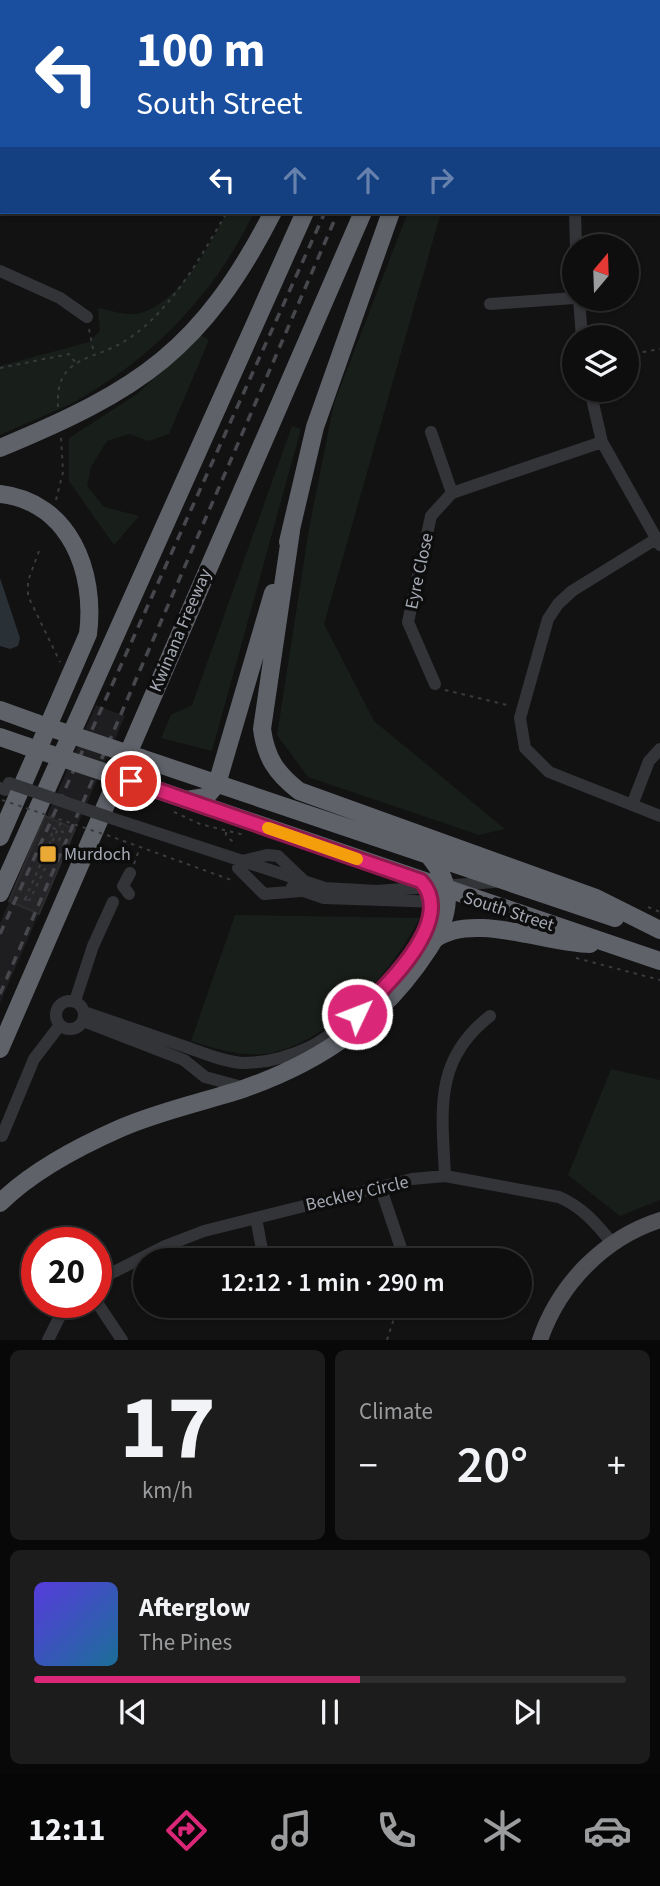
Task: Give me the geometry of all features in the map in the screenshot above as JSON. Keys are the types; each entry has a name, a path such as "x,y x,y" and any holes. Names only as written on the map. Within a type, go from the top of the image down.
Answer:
{"highway":[{"path":"0,448 98,404 131,385 177,349 218,304 251,254 272,214"},
{"path":"0,893 304,214"},
{"name":"Kwinana Freeway","path":"0,1049 362,214"},
{"path":"186,800 206,797 217,784 291,531 315,427 390,214"},
{"path":"0,494 31,504 64,530 86,568 91,598 89,634 0,837"},
{"path":"291,531 262,729 266,754 281,777 299,791 596,898 660,931"},
{"name":"South Street","path":"0,710 429,857 660,931"},
{"name":"South Street","path":"0,737 186,800 439,894 482,903 660,961"},
{"path":"429,857 439,894 435,939"},
{"path":"0,1203 34,1175 121,1128 246,1087 319,1055 371,1020 396,994 435,939 446,931 485,929 566,943 611,944"}],"main road":[{"path":"540,1340 562,1295 576,1276 612,1242 660,1220"}],"street":[{"path":"575,214 576,234"},
{"path":"0,271 60,298 88,320"},
{"path":"490,304 562,299"},
{"path":"593,402 602,442 658,542 572,591 558,604 548,619 520,718 525,748 549,772 660,816"},
{"path":"431,432 452,493 602,442"},
{"name":"Eyre Close","path":"435,684 408,622 431,516 452,493"},
{"path":"632,805 649,761 660,749"},
{"path":"5,789 110,826 247,863 306,887 324,898 439,894 479,887 522,887"},
{"path":"247,863 278,856 288,881"},
{"path":"247,863 255,888 270,896 288,881"},
{"path":"129,894 123,886 133,867"},
{"path":"81,1011 241,1063 276,1060 311,1046 357,1014 386,986 416,946 439,894"},
{"path":"113,902 93,946 81,1011 72,1029 60,1025 56,1016 58,1007 66,1001 81,1011 126,1038 184,1060 205,1077 246,1087"},
{"path":"445,1176 442,1117 447,1070 470,1032 490,1016"},
{"path":"120,1024 120,1031 126,1038"},
{"path":"2,1136 34,1059 60,1025"},
{"name":"Beckley Circle","path":"112,1274 178,1241 256,1218 380,1186 445,1176 559,1196 585,1212 612,1242"},
{"path":"380,1186 401,1248"},
{"path":"256,1218 262,1248"},
{"path":"48,1340 59,1318"},
{"path":"107,1318 122,1340"}],"path":[{"path":"58,407 59,382 76,363 128,339 167,302 224,214"},
{"path":"88,320 94,355"},
{"path":"639,353 660,349"},
{"path":"0,368 69,354 76,363"},
{"path":"56,501 63,472 61,429"},
{"path":"39,551 28,581 28,596 60,664"},
{"path":"435,684 450,693 522,708"},
{"path":"5,806 5,789 61,821 110,826"},
{"path":"58,830 61,821"},
{"path":"27,900 45,858 63,832 53,828 50,849"},
{"path":"226,832 247,863"},
{"path":"45,858 57,840 51,837 50,849"},
{"path":"133,867 140,847"},
{"path":"387,1340 394,1318"}],"shaded area":[{"path":"226,214 253,214 239,241 202,295 158,342 106,383 78,400 0,435 0,366 89,342 100,331 98,308 135,314 150,309 178,288 211,241"},
{"path":"407,214 440,214 324,624 374,721 505,829 479,835 308,777 277,735 309,529 334,403"},
{"path":"201,335 209,340 169,434 149,441 129,434 107,441 91,467 87,486 104,507 139,516 114,545 69,481 69,438 137,394"},
{"path":"292,426 301,429 212,751 161,738 171,715 192,705"},
{"path":"0,578 20,638 18,646 10,649 0,646"},
{"path":"96,705 125,716 0,1003 0,923"},
{"path":"235,915 420,918 394,960 377,981 337,1019 294,1046 271,1053 240,1054 191,1041"},
{"path":"611,1069 660,1080 660,1200 620,1216 568,1175"}],"building":[{"path":"45,816 75,829 39,914 9,901"}],"railway":[{"path":"0,934 324,214"},
{"path":"0,994 337,214"}],"slow traffic":[{"path":"268,828 357,859"}],"place":[{"name":"Murdoch","path":"48,854"}],"route":[{"path":"131,781 421,881 431,896 433,913 416,946 386,986 357,1014"}]}
